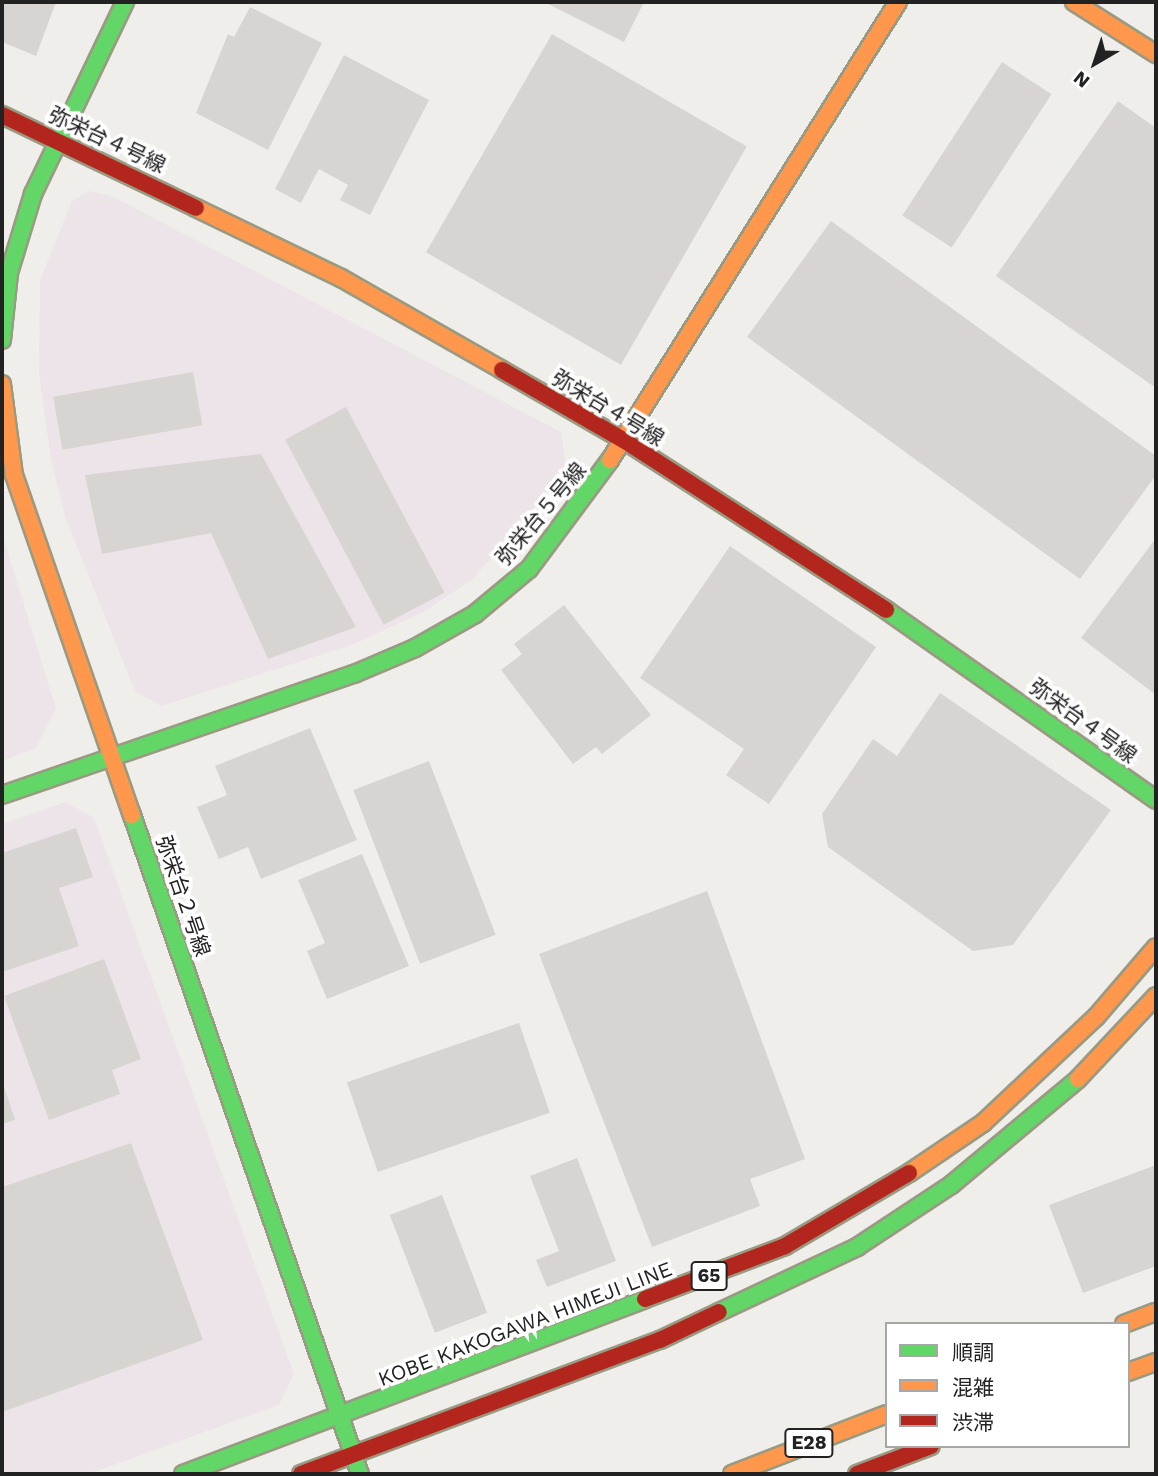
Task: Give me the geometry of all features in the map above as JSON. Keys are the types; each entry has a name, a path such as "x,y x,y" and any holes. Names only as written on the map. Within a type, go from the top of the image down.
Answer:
{"main road":[{"path":"2,340 9,273 56,139 125,2"},
{"name":"弥栄台５号線","path":"2,795 354,674 415,648 475,614 528,569 625,441 898,2"},
{"path":"1074,2 1156,54"},
{"name":"弥栄台４号線","path":"2,115 341,278 625,441 930,638 1156,800"},
{"name":"弥栄台２号線","path":"2,383 14,475 360,1474"},
{"name":"KOBE KAKOGAWA HIMEJI LINE","path":"183,1474 340,1418 785,1247 872,1197 983,1123 1096,1017 1156,947"},
{"name":"65","path":"301,1474 660,1340 857,1247 951,1185 1059,1100 1156,996"},
{"path":"1130,1322 1156,1312"},
{"path":"1130,1371 1156,1362"},
{"name":"E28","path":"732,1474 885,1415"},
{"name":"E28","path":"857,1474 926,1448"}],"shaded area":[{"path":"89,191 112,196 561,432 567,469 472,580 423,612 352,645 161,706 135,691 66,520 51,460 39,374 40,280 72,201"},
{"path":"2,533 56,708 36,748 2,761"},
{"path":"66,802 94,818 294,1374 279,1405 89,1474 2,1474 2,824"}],"building":[{"path":"2,2 56,2 36,56 2,42"},
{"path":"544,2 644,2 624,42"},
{"path":"250,7 322,43 268,150 196,113 228,34 234,37"},
{"path":"552,34 747,146 621,365 426,252"},
{"path":"344,55 429,100 370,215 340,200 348,185 319,169 301,203 275,189"},
{"path":"1002,62 1051,94 952,248 902,215"},
{"path":"1118,101 1156,128 1156,388 996,276"},
{"path":"831,221 1156,456 1156,475 1080,579 747,337"},
{"path":"193,372 202,425 63,450 53,397"},
{"path":"346,407 445,592 384,625 285,439"},
{"path":"261,454 356,627 268,659 211,533 102,554 85,475"},
{"path":"1156,538 1156,695 1081,638"},
{"path":"730,546 876,647 769,804 726,775 744,749 640,678"},
{"path":"564,605 651,715 602,754 596,747 573,764 501,670 522,654 514,644"},
{"path":"940,693 1111,810 1013,945 973,951 828,847 822,814 873,739 897,756"},
{"path":"310,728 357,840 261,879 248,847 219,859 197,807 227,795 215,766"},
{"path":"429,761 496,935 420,964 353,790"},
{"path":"76,828 93,877 59,888 79,946 2,972 2,853"},
{"path":"362,854 409,966 327,999 307,951 325,943 298,880"},
{"path":"707,891 805,1159 750,1179 760,1206 652,1247 539,954"},
{"path":"104,959 141,1059 112,1070 120,1094 49,1120 4,996"},
{"path":"519,1023 550,1113 378,1172 347,1082"},
{"path":"2,1081 15,1120 2,1124"},
{"path":"131,1143 203,1340 2,1412 2,1187"},
{"path":"577,1158 616,1261 547,1287 536,1260 559,1251 530,1176"},
{"path":"1156,1165 1156,1266 1083,1293 1049,1205"},
{"path":"442,1195 487,1313 435,1333 390,1215"}],"traffic: fast":[{"path":"2,340 9,273 33,194 125,2"},
{"path":"2,795 354,674 415,648 475,614 529,569 610,460"},
{"path":"886,610 1156,800"},
{"path":"132,815 360,1474"},
{"path":"719,1312 857,1247 951,1185 1078,1079"},
{"path":"183,1474 645,1299"}],"traffic: slow":[{"path":"610,460 898,2"},
{"path":"1074,2 1156,54"},
{"path":"196,208 341,278 502,370"},
{"path":"2,384 14,475 132,815"},
{"path":"909,1173 983,1123 1096,1017 1156,947"},
{"path":"1078,1079 1156,996"},
{"path":"1129,1322 1156,1312"},
{"path":"1130,1371 1156,1362"},
{"path":"732,1474 885,1415"}],"traffic: jam":[{"path":"2,115 196,208"},
{"path":"502,370 625,441 886,610"},
{"path":"645,1299 785,1246 909,1173"},
{"path":"301,1474 660,1340 719,1312"},
{"path":"857,1474 926,1448"}]}
